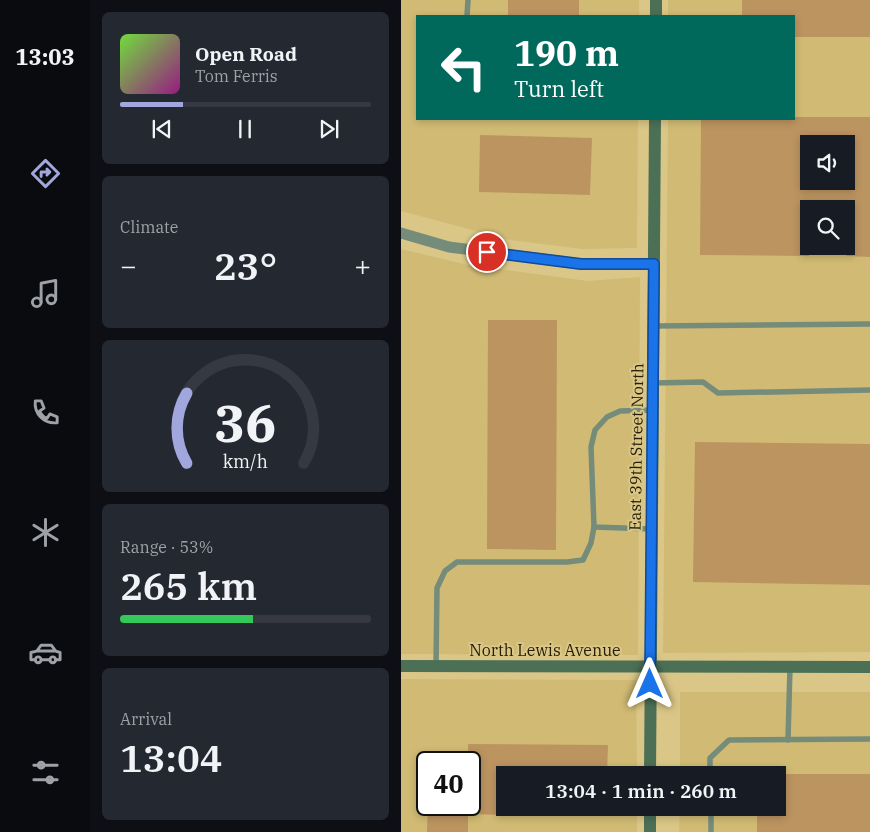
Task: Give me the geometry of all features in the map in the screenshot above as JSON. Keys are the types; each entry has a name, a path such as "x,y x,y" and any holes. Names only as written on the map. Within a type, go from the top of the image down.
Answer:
{"street":[{"path":"656,0 656,15"},
{"name":"East 39th Street North","path":"650,766 655,120"},
{"path":"401,233 449,247 581,264 654,264"},
{"name":"North Lewis Avenue","path":"401,666 870,667"},
{"path":"650,816 650,832"}],"lane":[{"path":"467,15 468,0"},
{"path":"653,326 870,324"},
{"path":"653,384 703,382 718,393 870,390"},
{"path":"436,666 437,588 445,571 457,562 567,562 583,560 591,543 594,527 591,447 595,430 607,417 621,411 653,410"},
{"path":"594,527 651,529"},
{"path":"788,740 790,667"},
{"path":"710,766 710,758 729,740 870,739"},
{"path":"711,816 711,832"}],"shaded area":[{"path":"401,0 639,0 639,15 416,15 416,120 638,120 637,248 582,249 510,240 401,211"},
{"path":"668,0 870,0 870,652 663,653 668,120 795,120 795,15 668,15"},
{"path":"401,249 468,265 588,281 640,277 638,655 401,654"},
{"path":"401,679 636,680 637,766 496,766 496,816 637,816 637,832 401,832"},
{"path":"680,692 870,692 870,832 679,832 680,816 786,816 786,766 680,766"}],"building":[{"path":"508,0 579,0 579,15 508,15"},
{"path":"742,0 870,0 870,37 795,37 795,15 742,15"},
{"path":"795,117 870,117 870,257 846,256 855,255 855,200 800,200 800,255 809,256 700,255 701,120 795,120"},
{"path":"480,135 592,138 590,195 479,192"},
{"path":"488,320 557,320 556,550 487,549"},
{"path":"695,442 870,444 870,585 693,582"},
{"path":"468,744 608,745 607,766 496,766 496,815 481,814 481,751 468,751"},
{"path":"786,774 870,774 870,832 757,832 757,816 786,816"},
{"path":"428,816 468,816 468,832 427,832"}],"route":[{"path":"487,252 581,264 654,264 650,684"}]}
